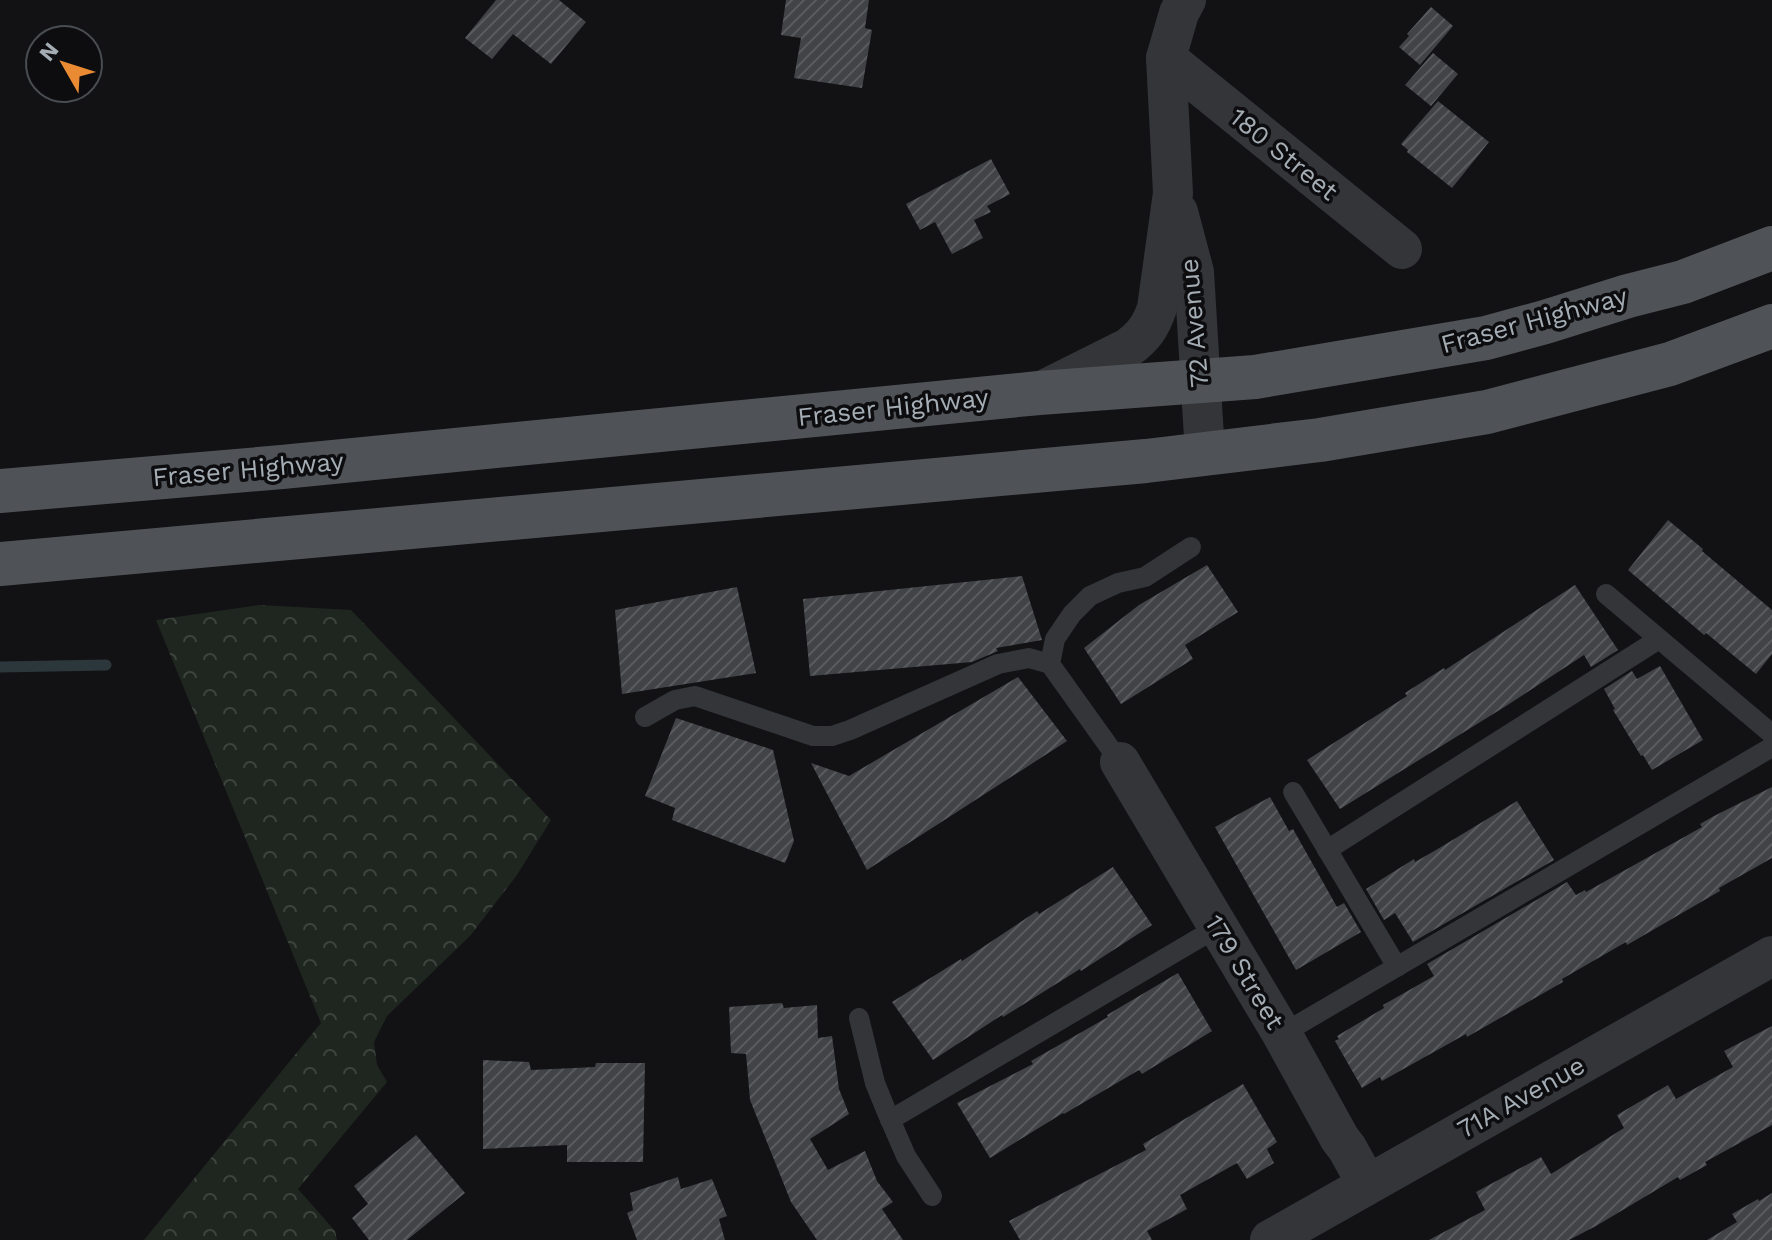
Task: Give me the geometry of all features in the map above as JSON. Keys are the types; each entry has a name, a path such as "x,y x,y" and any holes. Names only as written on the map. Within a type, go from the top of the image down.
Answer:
{"main road":[{"name":"Fraser Highway","path":"0,491 282,467 1039,393 1270,375 1486,338 1683,282 1772,248"},
{"path":"0,564 1116,464 1320,440 1487,412 1670,364 1772,326"}],"street":[{"name":"72 Avenue","path":"1039,393 1128,348 1152,325 1173,193 1166,58 1186,0"},
{"name":"180 Street","path":"1166,58 1402,249"},
{"name":"72 Avenue","path":"1173,193 1194,272 1205,454"},
{"name":"179 Street","path":"1120,762 1282,1034 1367,1184"},
{"name":"71A Avenue","path":"1270,1240 1772,956"}],"lane":[{"path":"1050,664 1055,639 1072,614 1090,596 1118,583 1145,577 1191,547"},
{"path":"1606,594 1772,734"},
{"path":"1327,850 1659,639"},
{"path":"645,717 675,700 695,696 813,736 832,736 998,664 1029,658 1050,664 1120,762"},
{"path":"1282,1034 1772,747"},
{"path":"1293,792 1397,967"},
{"path":"890,1120 1218,927"},
{"path":"859,1018 875,1083 890,1120 906,1156 932,1196"}],"green space":[{"path":"259,605 351,610 551,820 517,875 470,936 387,1016 374,1042 377,1065 387,1082 298,1189 335,1231 337,1240 144,1240 321,1023 156,620"}],"building":[{"path":"496,0 559,0 586,22 551,64 513,34 492,59 465,38"},
{"path":"786,0 869,0 865,28 872,30 862,88 794,78 801,38 781,35"},
{"path":"1431,7 1453,26 1420,65 1399,47"},
{"path":"1433,53 1458,74 1431,106 1405,85"},
{"path":"1438,101 1489,142 1452,188 1401,144"},
{"path":"991,159 1010,194 987,206 991,212 974,220 983,238 952,254 935,222 920,230 906,204"},
{"path":"1668,520 1772,610 1772,654 1756,674 1706,633 1704,635 1628,570"},
{"path":"1207,565 1238,612 1185,645 1193,659 1121,704 1084,648 1139,605"},
{"path":"1022,576 1042,640 996,648 998,651 972,662 810,676 803,599"},
{"path":"1575,585 1618,650 1591,667 1584,655 1340,809 1307,760 1407,696 1405,693"},
{"path":"737,587 756,673 622,694 615,610"},
{"path":"1660,666 1703,740 1652,770 1613,710 1604,689 1632,671 1637,679"},
{"path":"1018,677 1067,741 867,870 811,763 849,776"},
{"path":"676,718 773,750 794,841 785,863 672,820 675,808 645,796"},
{"path":"1772,787 1772,858 1467,1037 1466,1034 1382,1081 1380,1077 1362,1088 1335,1041 1339,1039 1337,1036 1434,976 1427,964 1567,882 1576,895 1586,892 1702,827 1700,824 1714,816"},
{"path":"1270,797 1289,831 1293,829 1337,907 1344,903 1361,932 1296,970 1215,827"},
{"path":"1517,801 1554,860 1413,942 1395,913 1384,920 1366,889"},
{"path":"1113,867 1152,925 933,1060 892,1002"},
{"path":"1178,973 1212,1031 1142,1074 1139,1070 1063,1113 990,1158 957,1103 1033,1064 1031,1061"},
{"path":"782,1003 784,1008 817,1005 818,1038 832,1036 839,1089 849,1114 810,1139 828,1170 865,1151 877,1181 893,1202 882,1209 903,1240 817,1240 791,1202 750,1100 746,1054 731,1053 729,1007"},
{"path":"1772,1026 1772,1125 1705,1162 1707,1165 1680,1180 1678,1177 1569,1240 1429,1240 1485,1210 1476,1192 1541,1157 1551,1174 1624,1128 1617,1115 1668,1085 1676,1099 1733,1067 1724,1051"},
{"path":"483,1060 529,1062 531,1070 595,1067 596,1063 645,1063 643,1162 567,1162 567,1145 483,1149"},
{"path":"1243,1084 1277,1142 1267,1149 1274,1163 1247,1179 1237,1163 1180,1195 1187,1209 1147,1231 1152,1240 1020,1240 1009,1221 1146,1150 1143,1144"},
{"path":"416,1135 465,1193 407,1240 369,1240 352,1218 368,1204 354,1186"},
{"path":"678,1177 681,1189 712,1179 727,1216 719,1219 725,1240 637,1240 627,1213 633,1210 630,1193"},
{"path":"1772,1193 1772,1240 1707,1240 1737,1222 1732,1214"}],"waterway":[{"path":"0,667 106,665"}]}
